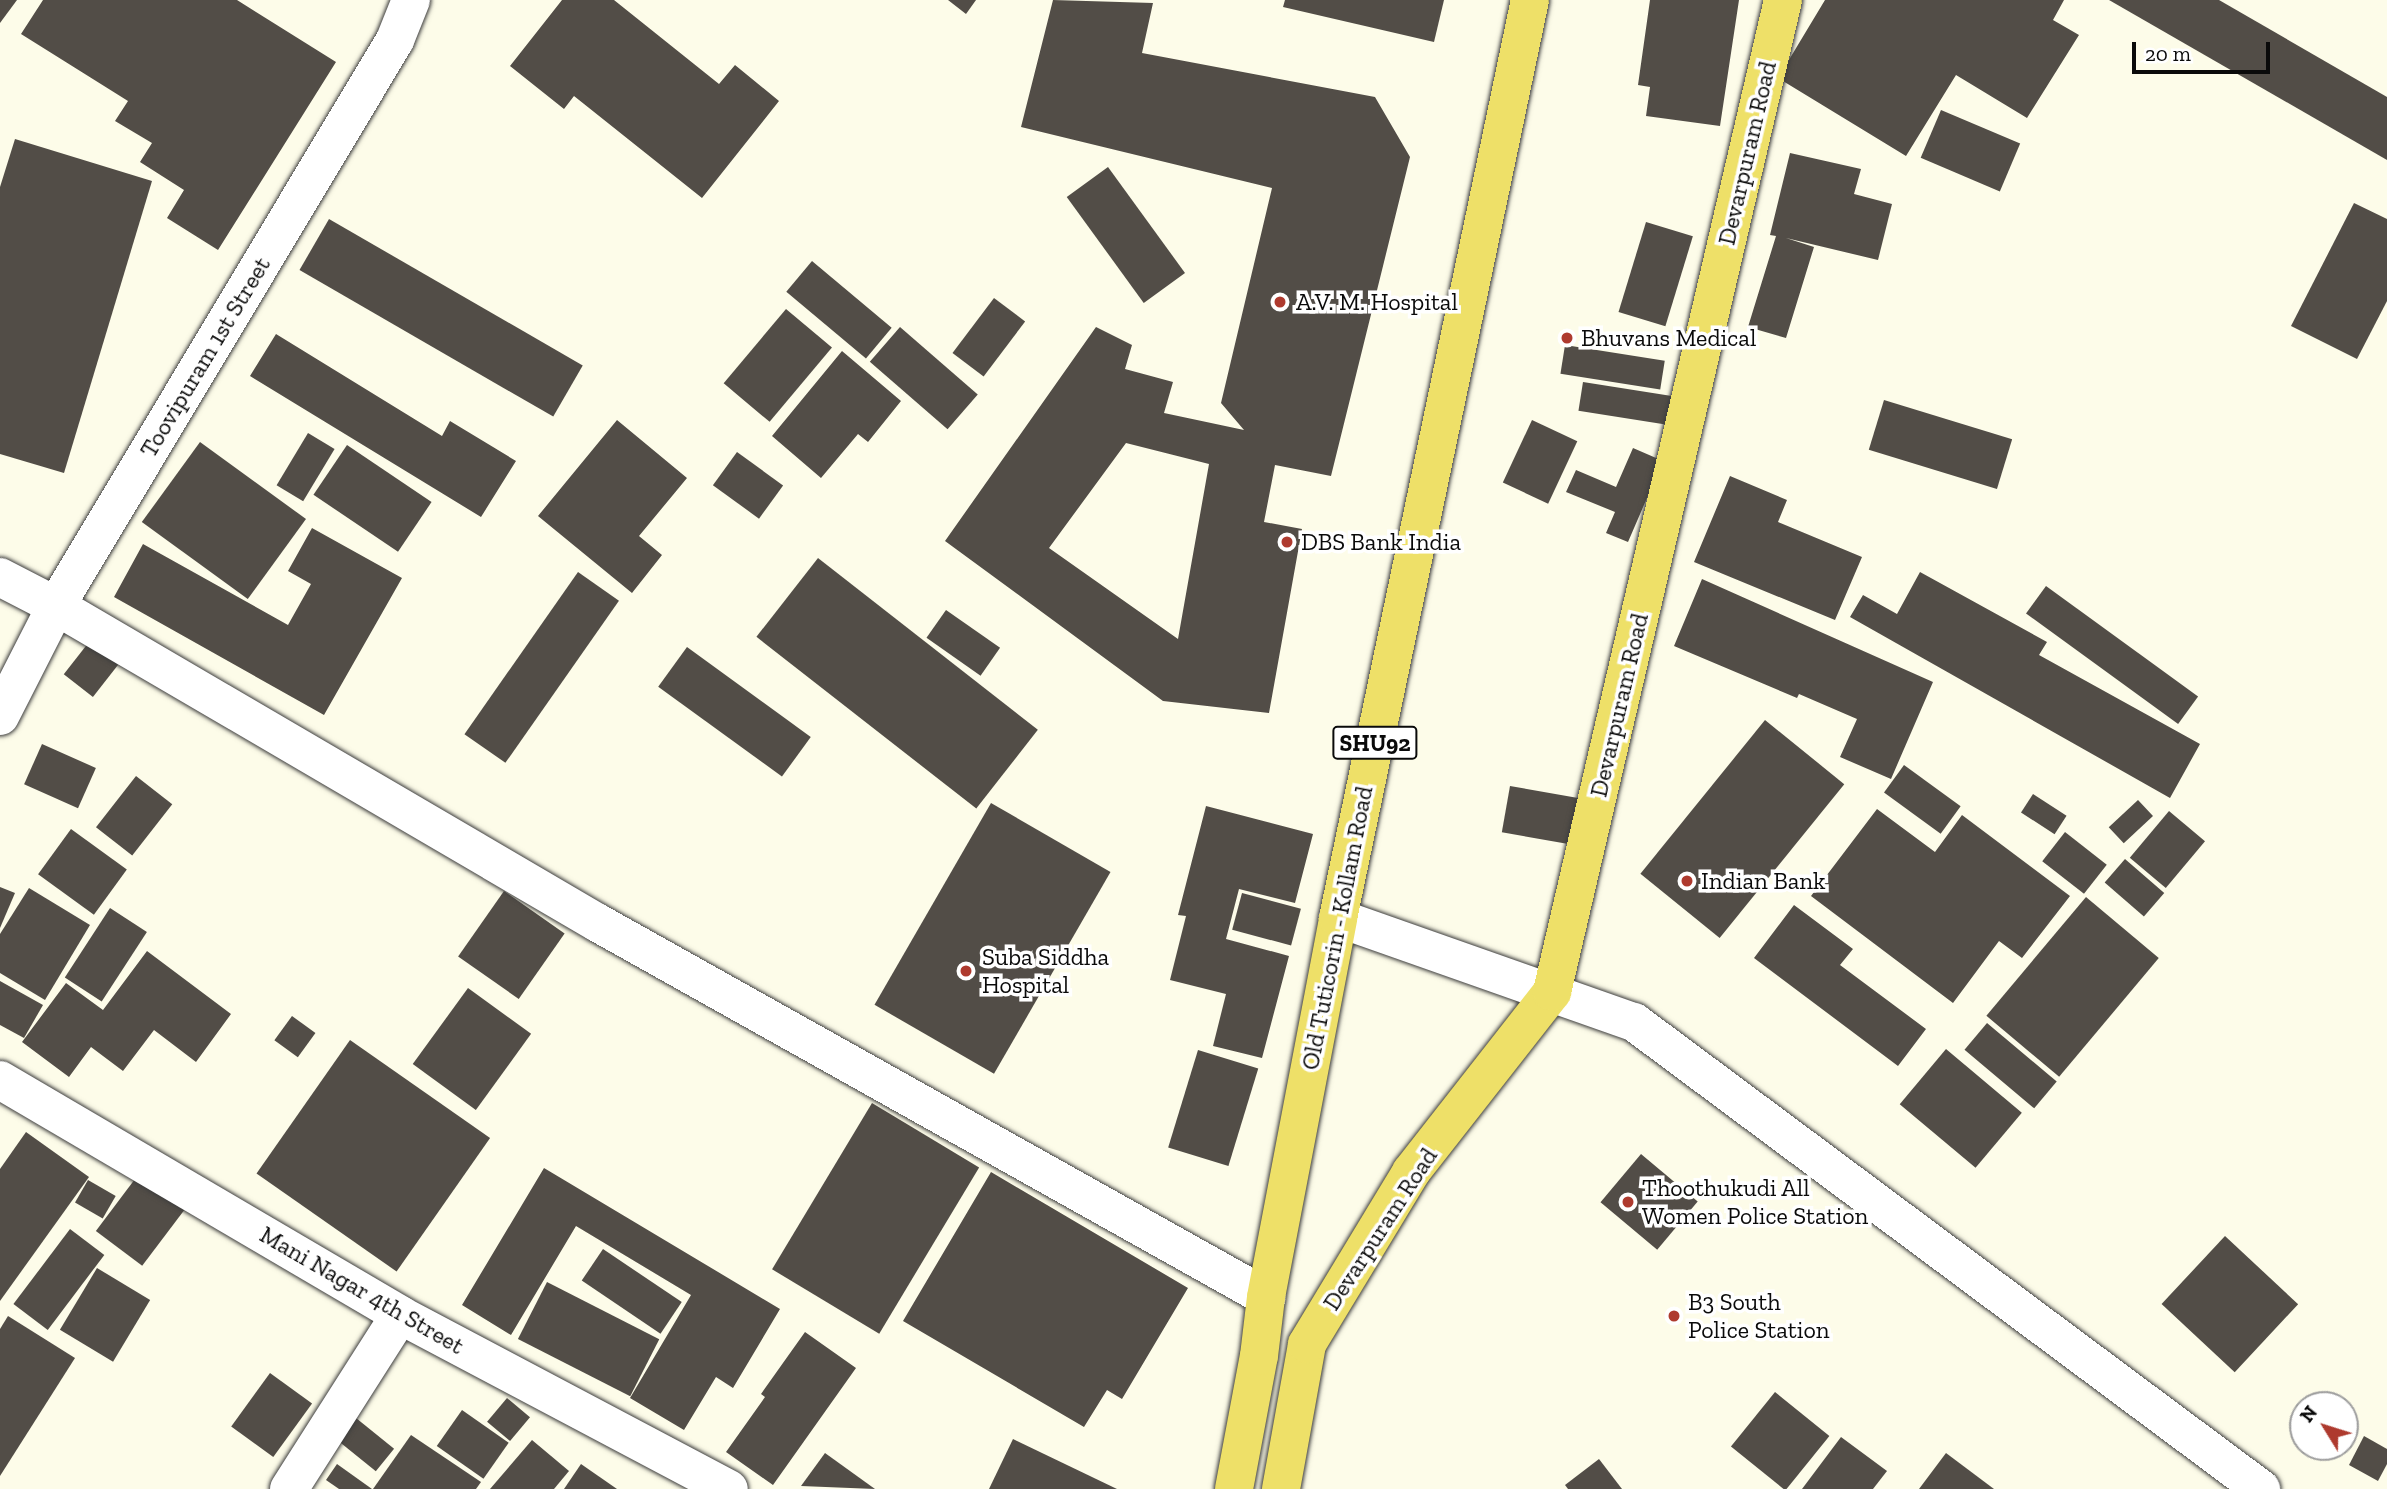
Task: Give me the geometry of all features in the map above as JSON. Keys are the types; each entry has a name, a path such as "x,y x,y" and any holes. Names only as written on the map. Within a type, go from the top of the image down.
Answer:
{"main road":[{"name":"Old Tuticorin - Kollam Road","path":"1234,1489 1259,1356 1266,1297 1338,918 1530,0"},
{"name":"Devarpuram Road","path":"1281,1489 1307,1344 1411,1172 1552,992 1783,0"}],"street":[{"name":"Toovipuram 1st Street","path":"0,716 56,606 395,40 411,0"},
{"path":"0,578 56,606 598,923 1266,1297"},
{"path":"1338,918 1634,1022 2260,1489"},
{"name":"Mani Nagar 4th Street","path":"0,1080 400,1315 730,1489"},
{"path":"289,1489 400,1315"}],"building":[{"path":"0,0 17,0 0,23"},
{"path":"43,0 237,0 336,62 218,250 167,218 184,190 140,162 152,143 115,121 128,101 21,34"},
{"path":"562,0 614,0 719,84 735,65 779,101 702,198 574,96 564,109 510,66"},
{"path":"948,0 976,0 966,14"},
{"path":"1053,0 1153,3 1142,53 1375,97 1410,157 1331,476 1275,465 1264,522 1302,529 1269,713 1163,701 945,541 1096,327 1132,345 1125,369 1173,382 1164,413 1244,430 1221,403 1272,188 1021,127","holes":["1126,443 1209,464 1178,639 1049,548"]},
{"path":"1285,0 1444,0 1434,42 1283,7"},
{"path":"1650,0 1739,0 1720,126 1646,116 1650,87 1638,85"},
{"path":"1825,0 2064,0 2053,20 2079,35 2027,118 1956,75 1906,156 1778,78"},
{"path":"2109,0 2219,0 2387,97 2387,160"},
{"path":"1941,110 2020,144 2000,191 1921,158"},
{"path":"15,139 152,181 64,473 0,454 0,187"},
{"path":"1790,153 1861,169 1854,194 1892,204 1878,260 1786,238 1814,247 1786,338 1748,327 1776,236 1770,235"},
{"path":"1108,167 1185,273 1144,303 1067,197"},
{"path":"2354,203 2387,219 2387,301 2357,359 2291,326"},
{"path":"329,219 583,366 553,417 300,270"},
{"path":"1646,222 1693,236 1665,326 1619,312"},
{"path":"812,261 892,328 866,358 786,292"},
{"path":"994,298 1025,321 984,377 952,353"},
{"path":"786,309 832,348 770,422 724,383"},
{"path":"900,327 978,395 948,429 870,362"},
{"path":"276,334 442,436 450,421 516,461 481,517 250,376"},
{"path":"1565,345 1665,361 1660,389 1560,374"},
{"path":"842,351 901,401 868,442 858,434 821,478 772,436"},
{"path":"1583,382 1683,398 1678,426 1578,411"},
{"path":"1884,400 2012,439 1997,489 1869,450"},
{"path":"617,420 687,478 639,536 662,555 632,593 538,516"},
{"path":"1532,420 1577,441 1548,504 1503,483"},
{"path":"308,433 335,449 303,501 277,485"},
{"path":"200,442 306,519 248,599 142,522"},
{"path":"347,445 432,502 398,552 313,495"},
{"path":"1633,448 1663,461 1628,542 1606,533 1615,512 1566,492 1576,470 1616,487"},
{"path":"737,452 783,486 759,519 713,485"},
{"path":"1730,476 1787,500 1778,522 1862,557 1835,620 1694,562"},
{"path":"312,528 402,578 324,715 114,597 143,544 288,625 311,584 288,571"},
{"path":"818,558 1038,730 976,809 756,637"},
{"path":"578,572 619,601 505,763 464,734"},
{"path":"1920,572 2047,642 2039,655 2200,744 2170,798 1850,617 1863,595 1897,614"},
{"path":"1702,579 1933,682 1891,779 1840,757 1857,719 1799,694 1797,698 1674,646"},
{"path":"2046,586 2198,697 2178,724 2026,614"},
{"path":"946,610 1000,648 981,676 926,638"},
{"path":"89,642 118,665 93,697 64,674"},
{"path":"687,647 811,737 782,777 658,687"},
{"path":"1765,720 1844,784 1720,938 1640,874"},
{"path":"42,744 96,768 78,808 24,784"},
{"path":"1904,765 1961,806 1941,834 1884,793"},
{"path":"136,776 172,804 132,856 96,827"},
{"path":"1510,786 1591,800 1583,847 1502,832"},
{"path":"2033,794 2067,816 2055,834 2021,812"},
{"path":"2138,800 2153,816 2124,843 2109,827"},
{"path":"991,803 1111,872 994,1074 875,1005"},
{"path":"1206,806 1313,834 1295,903 1239,889 1226,939 1289,956 1262,1058 1213,1046 1226,994 1170,980 1186,916 1178,915"},
{"path":"1877,809 1935,852 1962,815 2070,896 2022,958 1999,941 1953,1003 1811,896"},
{"path":"2169,811 2205,841 2166,888 2130,858"},
{"path":"71,829 127,870 94,915 38,874"},
{"path":"2065,832 2107,865 2084,894 2042,861"},
{"path":"2125,859 2164,893 2144,917 2105,882"},
{"path":"0,887 15,893 0,928"},
{"path":"29,888 90,925 45,1000 0,973 0,934"},
{"path":"504,891 565,933 519,999 458,957"},
{"path":"1242,893 1301,909 1291,945 1232,930"},
{"path":"2086,897 2159,958 2059,1077 1986,1016"},
{"path":"1794,905 1853,949 1840,965 1926,1029 1898,1066 1754,958"},
{"path":"110,908 147,932 102,1002 65,978"},
{"path":"147,951 231,1014 196,1062 154,1030 123,1071 91,1047 69,1077 22,1042 66,983 103,1010"},
{"path":"0,981 43,1005 24,1038 0,1025"},
{"path":"468,988 531,1034 476,1110 413,1064"},
{"path":"292,1016 315,1033 298,1057 274,1040"},
{"path":"1987,1023 2057,1081 2034,1108 1965,1050"},
{"path":"350,1040 490,1138 397,1272 257,1174"},
{"path":"1946,1049 2022,1113 1976,1168 1900,1104"},
{"path":"1198,1050 1258,1068 1228,1166 1168,1148"},
{"path":"872,1103 979,1167 879,1334 772,1269"},
{"path":"26,1132 89,1177 0,1301 0,1169"},
{"path":"1641,1154 1698,1202 1657,1250 1601,1202"},
{"path":"544,1168 780,1309 733,1388 716,1377 684,1430 630,1398 691,1295 576,1226 511,1335 462,1305"},
{"path":"991,1172 1188,1288 1122,1399 1107,1390 1084,1427 903,1321"},
{"path":"138,1175 184,1210 142,1266 96,1231"},
{"path":"88,1180 116,1196 103,1219 75,1203"},
{"path":"70,1229 104,1255 48,1330 13,1304"},
{"path":"2225,1236 2298,1304 2235,1372 2162,1304"},
{"path":"603,1249 682,1302 661,1334 582,1281"},
{"path":"97,1268 150,1300 113,1362 60,1330"},
{"path":"547,1282 659,1339 630,1396 518,1339"},
{"path":"8,1316 75,1358 0,1476 0,1329"},
{"path":"805,1332 856,1368 773,1485 726,1452 765,1397 761,1394"},
{"path":"270,1373 312,1404 273,1457 231,1426"},
{"path":"1775,1392 1829,1436 1787,1489 1731,1446"},
{"path":"507,1398 530,1417 510,1441 487,1422"},
{"path":"462,1410 509,1443 483,1479 437,1446"},
{"path":"356,1418 394,1449 376,1471 338,1441"},
{"path":"411,1435 481,1482 476,1489 373,1489"},
{"path":"2364,1436 2387,1449 2387,1464 2378,1481 2349,1465 2351,1461 2359,1461 2359,1446"},
{"path":"1841,1437 1887,1471 1873,1489 1802,1489"},
{"path":"1013,1439 1117,1489 989,1489"},
{"path":"532,1440 569,1471 554,1489 490,1489"},
{"path":"825,1453 875,1489 801,1486"},
{"path":"1946,1453 1994,1489 1919,1489"},
{"path":"1599,1459 1622,1489 1568,1489 1565,1485"},
{"path":"337,1464 372,1489 339,1489 326,1480"},
{"path":"581,1464 617,1489 564,1489"}],"place":[{"name":"A.V. M. Hospital","path":"1280,302"},
{"name":"Bhuvans Medical","path":"1567,338"},
{"name":"DBS Bank India","path":"1287,542"},
{"name":"Indian Bank","path":"1687,881"},
{"name":"Suba Siddha Hospital","path":"966,971"},
{"name":"Thoothukudi All Women Police Station","path":"1628,1202"},
{"name":"B3 South Police Station","path":"1674,1316"}]}
